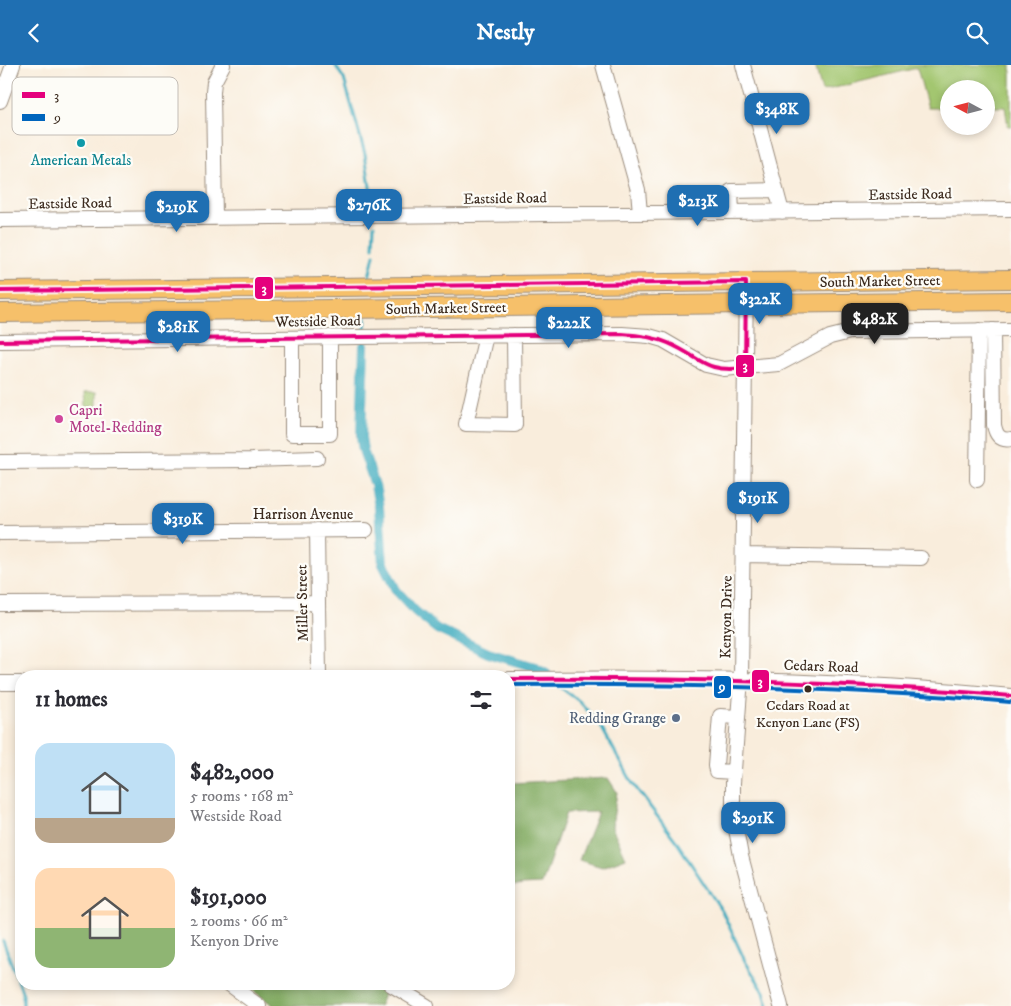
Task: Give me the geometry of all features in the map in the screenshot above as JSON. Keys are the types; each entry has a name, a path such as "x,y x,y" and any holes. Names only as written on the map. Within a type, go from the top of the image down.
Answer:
{"main road":[{"name":"South Market Street","path":"0,291 1011,279"},
{"name":"South Market Street","path":"0,313 1011,301"}],"street":[{"path":"0,101 13,65"},
{"path":"215,219 213,91 214,82 223,65"},
{"path":"603,65 638,190 640,213"},
{"path":"743,65 782,212"},
{"path":"732,212 731,191 776,190"},
{"name":"Eastside Road","path":"0,221 1011,209"},
{"name":"Kenyon Drive","path":"746,282 741,679 733,800 736,835 781,1006"},
{"path":"986,330 996,434 1000,438 1011,439"},
{"path":"977,480 986,330"},
{"name":"Westside Road","path":"0,341 642,335 663,341 698,362 712,368 724,369 770,366 783,363 830,337 845,333 1011,330"},
{"path":"486,335 466,423 514,425 514,335"},
{"path":"292,338 292,434 330,434 330,337"},
{"path":"0,462 317,458"},
{"name":"Miller Street","path":"317,530 319,670"},
{"name":"Harrison Avenue","path":"0,533 366,530"},
{"path":"743,555 921,558"},
{"path":"0,604 318,603"},
{"name":"Cedars Road","path":"515,679 741,679 867,684 1011,697"},
{"path":"0,683 15,683"},
{"path":"237,990 258,1006"},
{"path":"400,990 427,1006"}],"green space":[{"path":"815,65 1011,65 1011,126 1008,126 1005,107 995,107 995,80 940,80 940,108 928,108 917,68 822,91"},
{"path":"85,392 97,392 97,407 86,407"},
{"path":"608,778 617,792 612,827 626,858 602,867 579,860 598,812 566,813 542,884 515,887 515,783"},
{"path":"252,990 385,991 380,1006 274,1006"}],"waterway":[{"path":"335,65 344,79 365,154 373,207"},
{"path":"373,247 374,225"},
{"path":"369,277 374,255"},
{"path":"365,330 366,318"},
{"path":"364,346 361,437 363,450 375,485 379,507 383,564 396,590 415,611 437,629 488,653 535,667 546,673"},
{"path":"556,684 579,701 599,723 633,784 676,841 722,911 745,961 764,992 768,1006"},
{"path":"3,941 15,973"},
{"path":"21,990 23,1006"}],"transit line":[{"name":"3","path":"0,291 746,282 745,368 731,369 711,366 663,341 622,334 0,341"},
{"name":"3","path":"515,679 760,681 886,687 1011,696"},
{"name":"9","path":"515,685 760,687 1010,702"}],"place":[{"name":"American Metals","path":"81,143"},
{"name":"Capri Motel-Redding","path":"59,419"},
{"name":"Cedars Road at Kenyon Lane (FS)","path":"808,689"},
{"name":"Redding Grange","path":"676,718"}]}
